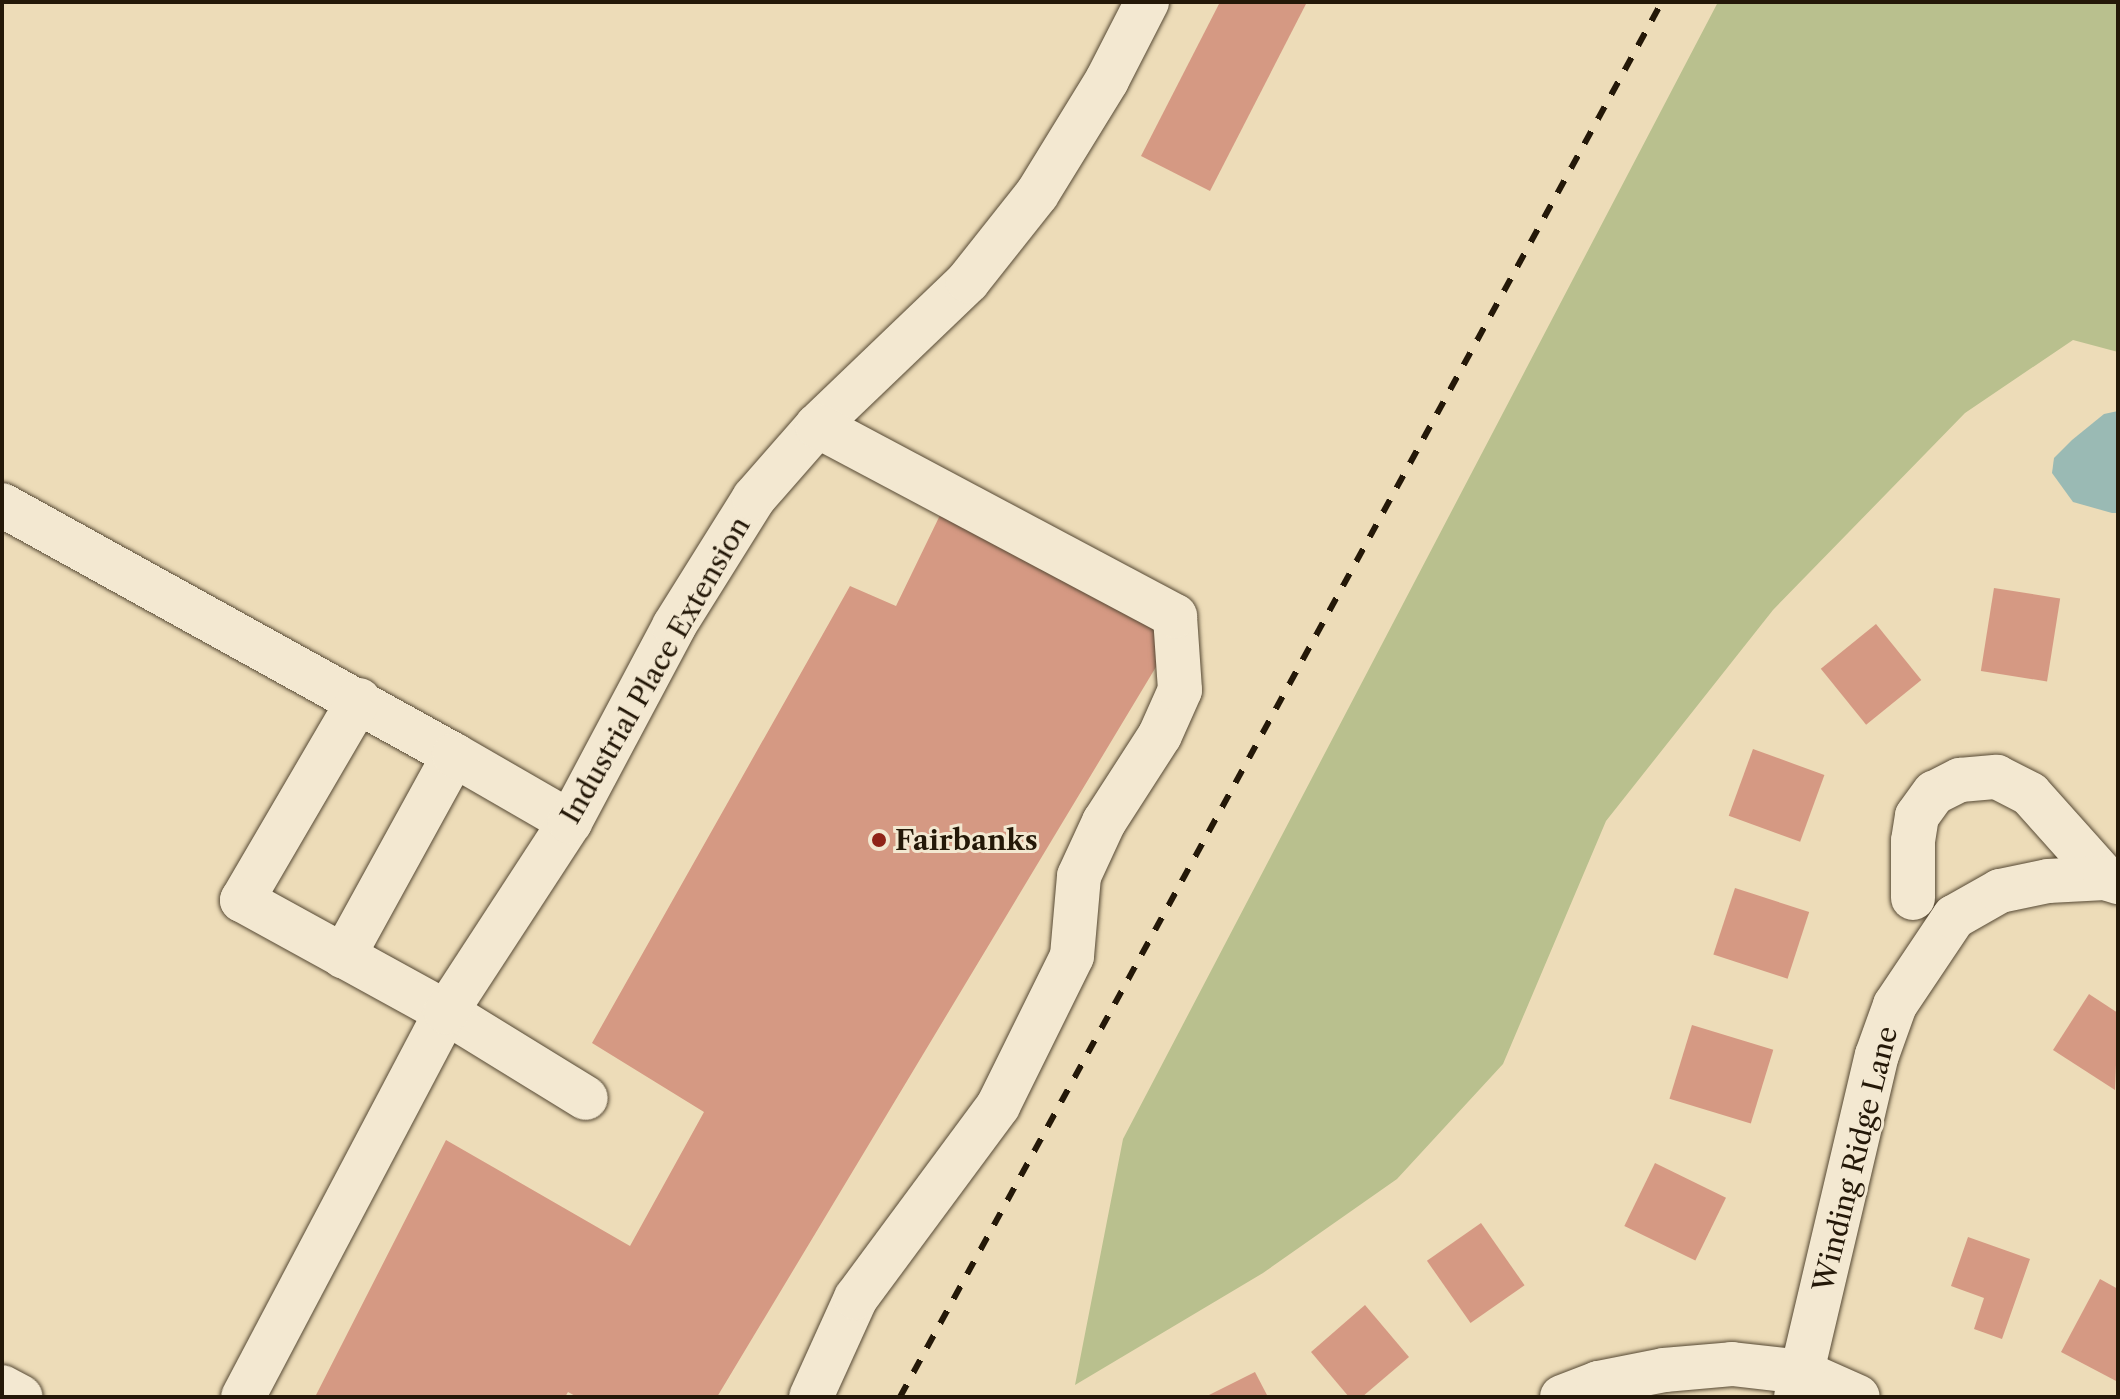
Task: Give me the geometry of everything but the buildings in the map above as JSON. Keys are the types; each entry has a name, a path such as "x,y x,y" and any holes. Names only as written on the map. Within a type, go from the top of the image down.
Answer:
{"street":[{"name":"Industrial Place Extension","path":"243,1397 446,1012 570,822 674,626 754,498 817,426 968,281 1037,194 1107,80 1147,2"},
{"path":"811,1397 856,1298 998,1106 1072,956 1079,876 1104,822 1160,735 1180,690 1175,616 817,426"},
{"path":"2,505 359,700 570,822"},
{"path":"359,700 242,900 446,1012 586,1098"},
{"path":"343,957 454,755"},
{"path":"1913,898 1913,841 1917,816 1934,793 1960,780 1997,777 2030,794 2112,880"},
{"name":"Winding Ridge Lane","path":"1799,1384 1877,1055 1895,1005 1954,917 2000,891 2048,881 2112,880"},
{"path":"1562,1397 1598,1383 1664,1370 1732,1364 1858,1397"},
{"path":"2,1387 21,1397"}],"green space":[{"path":"1718,2 2118,2 2118,352 2073,340 1965,413 1773,610 1606,821 1503,1064 1397,1179 1263,1273 1075,1385 1123,1139"}],"water":[{"path":"2118,411 2118,513 2112,513 2073,502 2052,473 2054,458 2072,440 2104,414"}],"railway":[{"path":"900,1397 1662,2"}],"place":[{"name":"Fairbanks","path":"879,840"}]}
